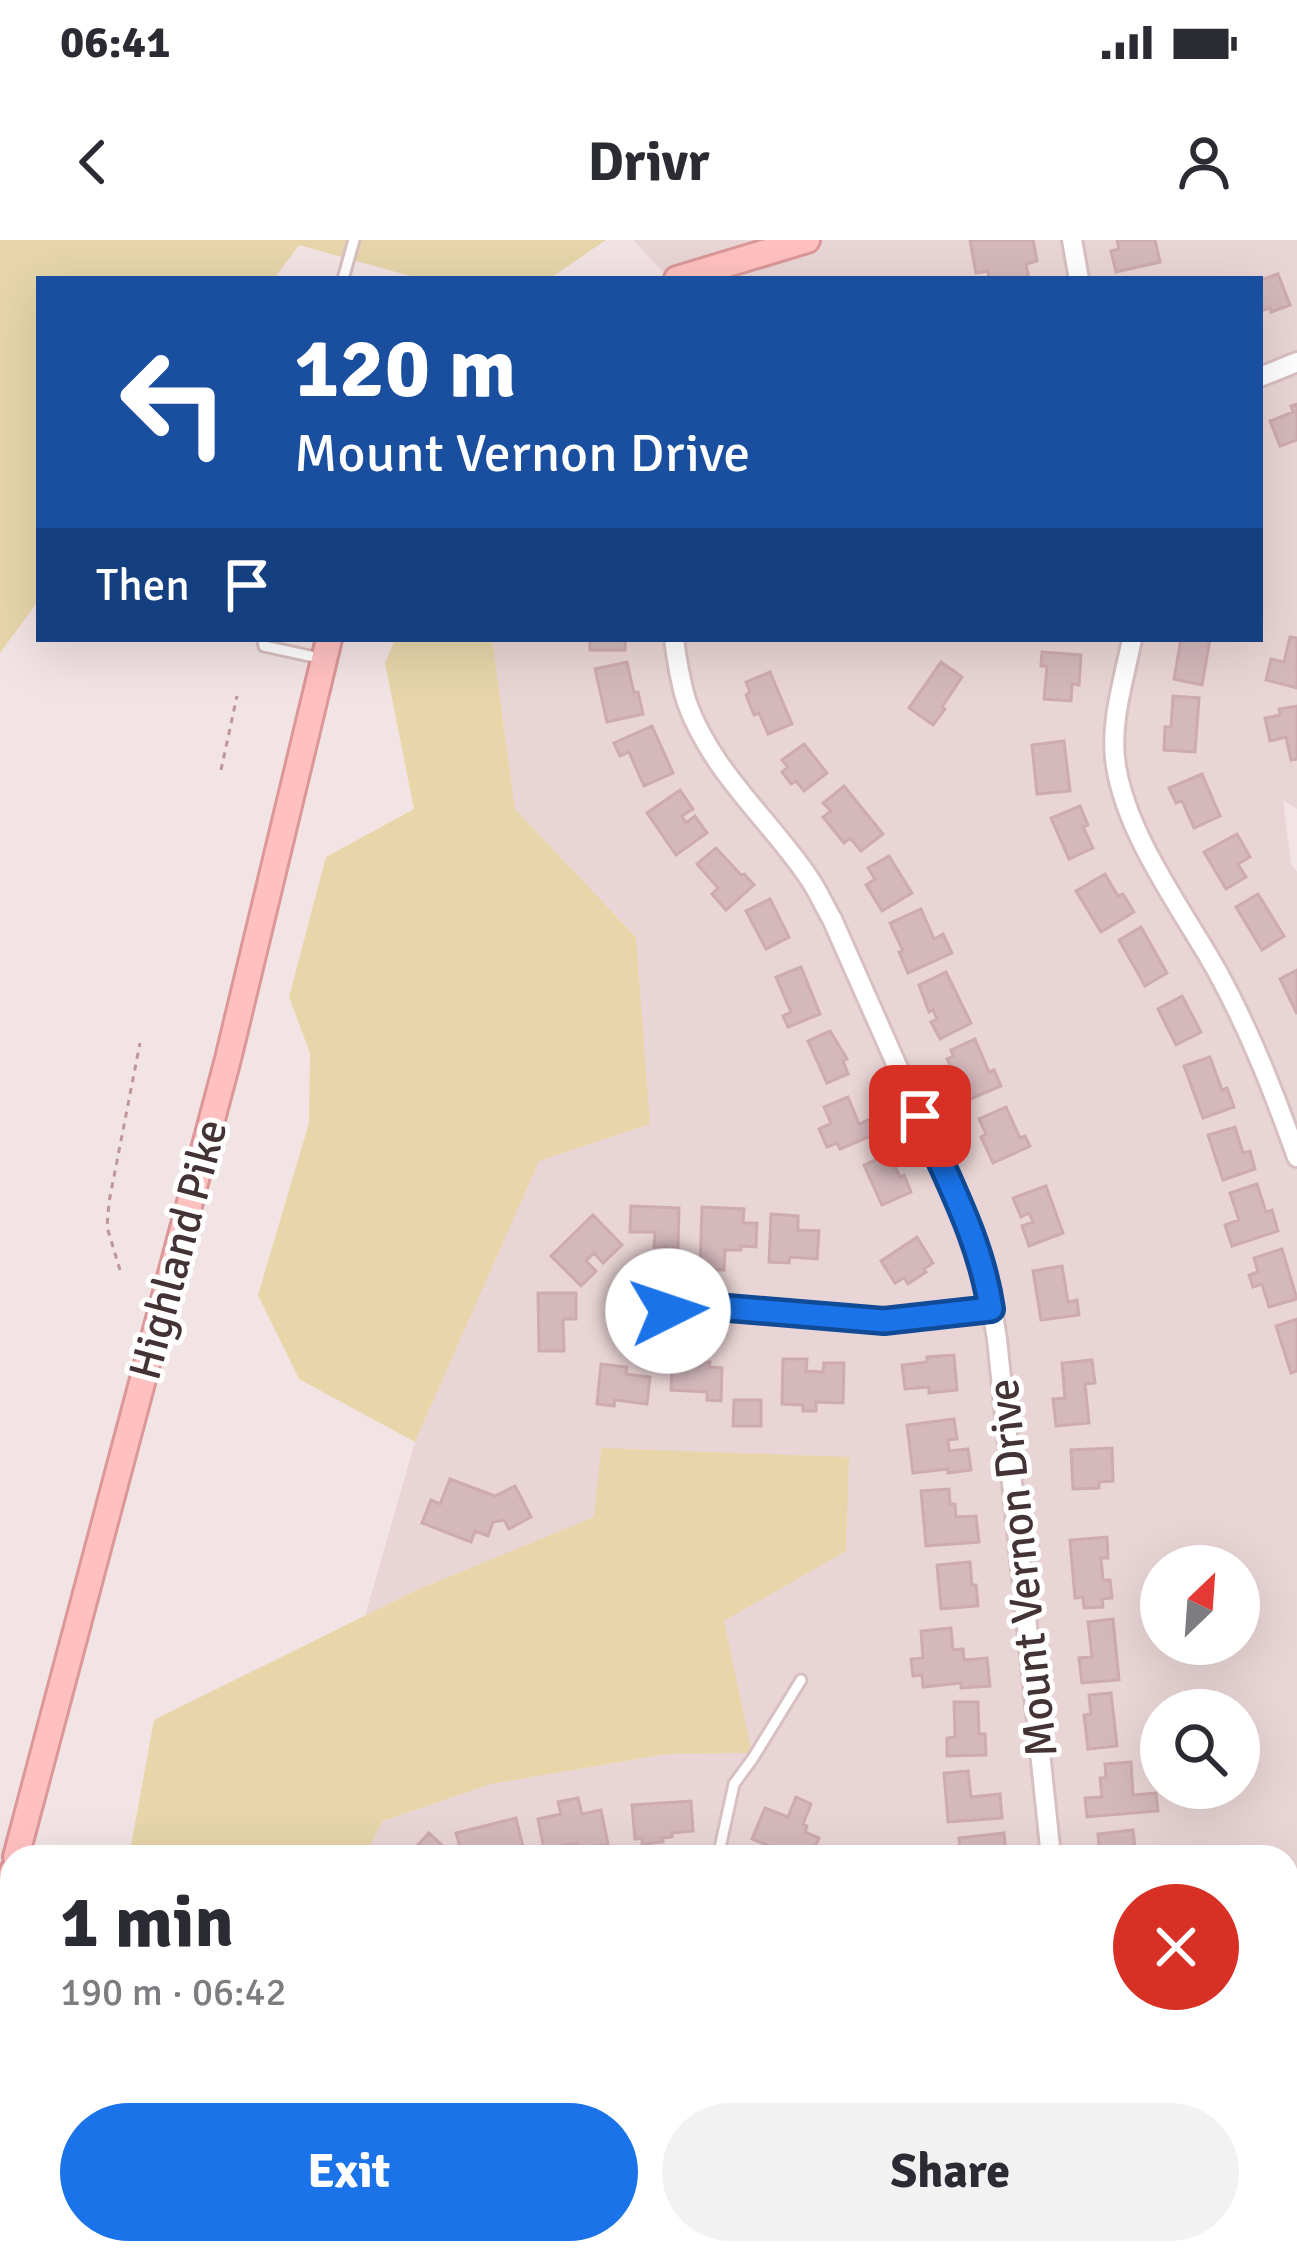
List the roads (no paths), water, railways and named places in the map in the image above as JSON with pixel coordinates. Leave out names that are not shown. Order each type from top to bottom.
[{"type":"main road","points":[[687,276],[806,240]]},
{"type":"main road","name":"Highland Pike","points":[[19,1845],[228,1058],[327,649]]},
{"type":"street","points":[[1072,240],[1078,276]]},
{"type":"street","points":[[1263,376],[1297,362]]},
{"type":"street","name":"Mount Vernon Drive","points":[[674,642],[688,704],[705,741],[809,878],[832,919],[972,1234],[987,1280],[1050,1845]]},
{"type":"street","points":[[1131,642],[1115,734],[1122,795],[1133,825],[1220,976],[1266,1071],[1297,1157]]},
{"type":"street","points":[[669,1303],[884,1321],[991,1309]]},
{"type":"lane","points":[[344,276],[354,240]]},
{"type":"lane","points":[[263,642],[263,646],[327,649]]},
{"type":"lane","points":[[721,1845],[734,1784],[801,1680]]}]
